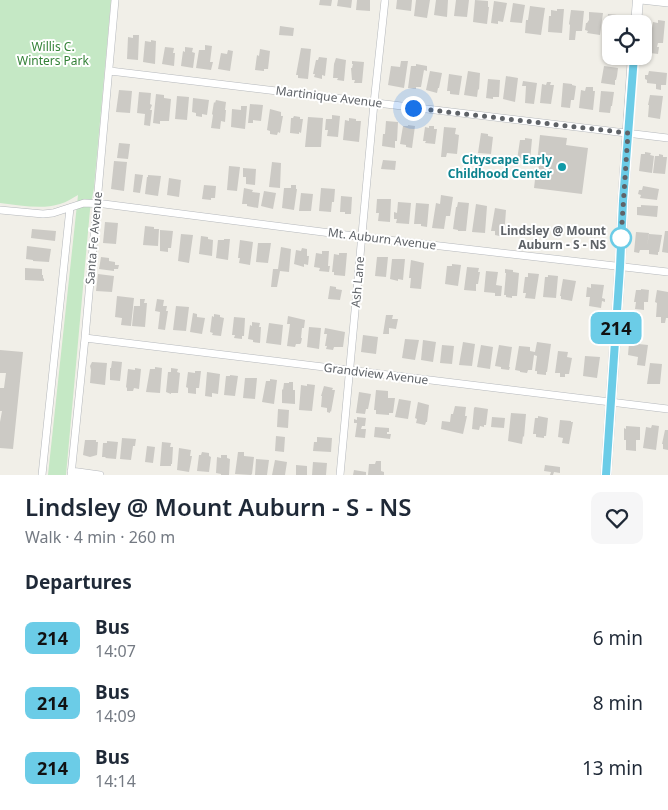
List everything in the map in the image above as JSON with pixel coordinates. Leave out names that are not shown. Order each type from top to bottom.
[{"type":"street","name":"Santa Fe Avenue","points":[[71,473],[116,0]]},
{"type":"street","name":"Ash Lane","points":[[340,475],[385,0]]},
{"type":"street","points":[[637,15],[639,0],[668,3]]},
{"type":"street","points":[[606,475],[633,65]]},
{"type":"street","name":"Martinique Avenue","points":[[110,72],[668,138]]},
{"type":"street","name":"Mt. Auburn Avenue","points":[[0,210],[43,214],[53,213],[84,203],[97,204],[668,272]]},
{"type":"street","points":[[42,475],[70,208]]},
{"type":"street","name":"Grandview Avenue","points":[[85,338],[668,409]]},
{"type":"street","points":[[71,473],[100,475]]},
{"type":"green space","name":"Willis C. Winters Park","points":[[0,0],[111,0],[66,475],[48,475],[78,195],[63,203],[45,207],[0,203]]},
{"type":"building","points":[[320,0],[332,0],[331,6],[319,5]]},
{"type":"building","points":[[338,0],[352,0],[351,8],[337,6]]},
{"type":"building","points":[[357,0],[370,0],[370,11],[356,10]]},
{"type":"building","points":[[397,0],[412,0],[411,11],[396,9]]},
{"type":"building","points":[[416,0],[430,0],[427,18],[414,16]]},
{"type":"building","points":[[436,0],[448,0],[447,17],[434,15]]},
{"type":"building","points":[[456,0],[469,0],[467,17],[454,16]]},
{"type":"building","points":[[475,0],[488,1],[487,24],[473,22]]},
{"type":"building","points":[[494,1],[507,3],[503,22],[498,21],[498,24],[491,23]]},
{"type":"building","points":[[513,3],[525,5],[522,23],[510,22]]},
{"type":"building","points":[[530,6],[545,8],[541,35],[525,33]]},
{"type":"building","points":[[557,9],[564,9],[562,33],[548,32],[551,10],[557,11]]},
{"type":"building","points":[[571,10],[584,11],[582,31],[576,31],[575,40],[569,40]]},
{"type":"building","points":[[589,12],[603,13],[600,35],[587,33],[588,31],[585,30],[586,23],[589,20]]},
{"type":"building","points":[[658,20],[665,21],[663,43],[658,43],[658,54],[652,53],[652,28],[653,22],[658,23]]},
{"type":"building","points":[[280,26],[294,28],[293,36],[279,35]]},
{"type":"building","points":[[133,35],[139,35],[138,60],[127,59],[128,37],[133,38]]},
{"type":"building","points":[[151,40],[156,41],[155,64],[143,62],[145,41],[151,42]]},
{"type":"building","points":[[205,45],[212,46],[210,62],[213,62],[211,70],[196,68],[199,50],[205,50]]},
{"type":"building","points":[[165,47],[174,48],[174,66],[162,64]]},
{"type":"building","points":[[185,47],[193,48],[192,52],[195,53],[193,68],[181,66]]},
{"type":"building","points":[[301,48],[311,49],[308,79],[298,78],[298,75],[296,75]]},
{"type":"building","points":[[260,49],[270,51],[268,69],[264,69],[264,71],[255,70],[257,55],[259,56]]},
{"type":"building","points":[[228,50],[233,51],[230,71],[218,69],[221,53],[227,54]]},
{"type":"building","points":[[319,57],[327,58],[325,76],[322,75],[322,79],[314,77],[315,74],[313,74],[316,60]]},
{"type":"building","points":[[336,58],[346,60],[344,81],[333,78]]},
{"type":"building","points":[[352,61],[364,62],[362,83],[354,83],[355,80],[352,80]]},
{"type":"building","points":[[401,61],[408,61],[404,88],[388,85],[391,66],[400,67]]},
{"type":"building","points":[[416,64],[427,66],[427,71],[424,70],[421,87],[416,87],[416,89],[408,88],[411,66],[416,66]]},
{"type":"building","points":[[604,66],[618,68],[615,85],[601,83]]},
{"type":"building","points":[[430,71],[442,73],[437,93],[426,90]]},
{"type":"building","points":[[468,71],[480,73],[477,97],[464,95]]},
{"type":"building","points":[[649,71],[667,73],[666,85],[661,85],[661,90],[656,89],[656,84],[647,83],[645,75],[648,75]]},
{"type":"building","points":[[449,74],[462,76],[459,95],[450,94],[450,91],[447,91]]},
{"type":"building","points":[[506,76],[518,78],[515,102],[503,99]]},
{"type":"building","points":[[488,79],[500,80],[499,97],[493,97],[493,99],[486,98]]},
{"type":"building","points":[[523,81],[537,83],[534,104],[525,103],[526,86],[522,86]]},
{"type":"building","points":[[547,82],[551,82],[550,85],[554,85],[551,104],[540,103],[542,84],[546,85]]},
{"type":"building","points":[[563,83],[576,86],[574,100],[571,100],[570,108],[561,107]]},
{"type":"building","points":[[586,87],[593,87],[593,91],[595,91],[593,110],[579,108],[581,90],[585,91]]},
{"type":"building","points":[[119,90],[132,91],[130,113],[116,112]]},
{"type":"building","points":[[601,91],[614,92],[610,113],[599,112]]},
{"type":"building","points":[[139,92],[151,93],[150,104],[152,105],[150,110],[152,110],[150,126],[144,125],[145,114],[137,113]]},
{"type":"building","points":[[156,94],[164,95],[164,98],[171,99],[169,121],[160,121],[160,124],[153,123]]},
{"type":"building","points":[[650,95],[663,96],[660,119],[648,117]]},
{"type":"building","points":[[177,96],[189,97],[187,120],[175,119]]},
{"type":"building","points":[[193,98],[209,100],[207,115],[202,114],[202,117],[196,116],[196,113],[192,112]]},
{"type":"building","points":[[216,100],[226,102],[225,122],[221,121],[220,129],[211,128],[214,102]]},
{"type":"building","points":[[250,104],[263,105],[261,121],[253,120],[253,123],[248,123]]},
{"type":"building","points":[[241,106],[247,106],[245,129],[231,127],[232,109],[241,110]]},
{"type":"building","points":[[270,109],[281,112],[281,116],[283,116],[280,133],[278,132],[277,135],[270,134],[270,131],[267,130]]},
{"type":"building","points":[[332,115],[340,116],[338,137],[327,136],[328,130],[325,130],[326,119],[332,119]]},
{"type":"building","points":[[294,116],[303,119],[301,133],[299,132],[299,134],[290,133],[291,118]]},
{"type":"building","points":[[308,117],[323,118],[321,147],[305,147]]},
{"type":"building","points":[[349,118],[361,121],[359,142],[343,140],[345,120],[349,121]]},
{"type":"building","points":[[386,121],[398,122],[395,148],[382,146]]},
{"type":"building","points":[[403,126],[415,126],[412,148],[400,144]]},
{"type":"building","points":[[429,126],[434,126],[434,129],[437,129],[435,144],[423,141],[425,127],[429,128]]},
{"type":"building","points":[[444,127],[456,128],[455,134],[459,135],[457,154],[447,153],[446,157],[441,157]]},
{"type":"building","points":[[481,133],[493,137],[491,154],[478,153]]},
{"type":"building","name":"Cityscape Early Childhood Center","points":[[540,135],[567,138],[566,145],[588,148],[582,194],[534,188],[536,171],[538,172],[539,164],[537,163]]},
{"type":"building","points":[[525,138],[532,139],[530,161],[517,160],[520,140],[525,140]]},
{"type":"building","points":[[119,143],[130,144],[128,159],[117,158]]},
{"type":"building","points":[[645,152],[651,153],[650,155],[654,156],[652,173],[639,171],[641,154],[645,154]]},
{"type":"building","points":[[659,154],[667,157],[665,174],[653,173],[655,156],[659,156]]},
{"type":"building","points":[[383,160],[396,161],[395,170],[381,169]]},
{"type":"building","points":[[114,161],[127,162],[124,191],[111,189]]},
{"type":"building","points":[[272,162],[281,163],[280,188],[269,187]]},
{"type":"building","points":[[229,166],[240,167],[237,191],[227,190]]},
{"type":"building","points":[[243,168],[256,169],[255,185],[246,184],[246,177],[243,177]]},
{"type":"building","points":[[135,174],[143,175],[140,193],[133,192]]},
{"type":"building","points":[[148,175],[161,176],[158,196],[145,194]]},
{"type":"building","points":[[169,178],[181,180],[179,197],[167,195]]},
{"type":"building","points":[[204,185],[216,186],[215,198],[211,198],[211,200],[202,199]]},
{"type":"building","points":[[291,185],[296,185],[297,189],[294,210],[282,208],[284,188],[291,188]]},
{"type":"building","points":[[643,186],[659,189],[657,200],[640,198],[639,190],[642,190]]},
{"type":"building","points":[[244,188],[260,193],[258,208],[242,204]]},
{"type":"building","points":[[321,188],[335,189],[331,212],[319,211]]},
{"type":"building","points":[[264,191],[276,193],[273,209],[261,206]]},
{"type":"building","points":[[301,193],[313,194],[311,211],[299,211]]},
{"type":"building","points":[[441,195],[453,197],[450,216],[446,216],[444,229],[432,228],[436,203],[440,204]]},
{"type":"building","points":[[341,196],[352,197],[351,214],[340,212]]},
{"type":"building","points":[[377,199],[391,199],[390,222],[378,221],[379,213],[376,213]]},
{"type":"building","points":[[398,202],[411,203],[409,224],[396,223],[397,219],[394,219],[394,212],[397,213]]},
{"type":"building","points":[[458,202],[469,203],[466,231],[453,229]]},
{"type":"building","points":[[416,203],[429,204],[427,227],[421,226],[421,224],[414,224]]},
{"type":"building","points":[[476,204],[487,206],[485,233],[472,232]]},
{"type":"building","points":[[641,205],[658,206],[657,217],[637,215],[637,207],[641,207]]},
{"type":"building","points":[[495,208],[506,210],[504,237],[495,235],[495,231],[491,231]]},
{"type":"building","points":[[105,222],[118,223],[116,244],[103,243]]},
{"type":"building","points":[[145,226],[159,229],[158,246],[143,245]]},
{"type":"building","points":[[32,229],[56,231],[55,241],[31,238]]},
{"type":"building","points":[[160,230],[173,231],[171,248],[168,248],[168,252],[160,251]]},
{"type":"building","points":[[665,231],[668,231],[668,253],[662,252]]},
{"type":"building","points":[[636,232],[649,233],[647,246],[649,234],[662,235],[658,255],[649,254],[649,250],[640,250],[639,253],[634,252]]},
{"type":"building","points":[[181,234],[193,235],[189,263],[178,261]]},
{"type":"building","points":[[201,236],[213,240],[212,256],[199,254]]},
{"type":"building","points":[[230,239],[228,260],[216,258],[218,240]]},
{"type":"building","points":[[240,240],[253,242],[250,265],[239,263]]},
{"type":"building","points":[[258,243],[271,243],[268,263],[256,262]]},
{"type":"building","points":[[27,246],[51,249],[49,262],[26,259]]},
{"type":"building","points":[[281,247],[291,249],[289,272],[280,271],[277,287],[271,287],[273,269],[278,269]]},
{"type":"building","points":[[302,248],[307,249],[307,256],[309,256],[308,265],[304,264],[304,267],[294,264],[296,250],[301,251]]},
{"type":"building","points":[[322,251],[329,251],[329,272],[319,271],[320,268],[314,267],[316,253],[322,254]]},
{"type":"building","points":[[339,253],[347,253],[345,276],[334,275],[334,272],[332,272],[334,254],[339,255]]},
{"type":"building","points":[[101,257],[109,258],[109,261],[115,262],[115,265],[119,265],[118,269],[114,269],[114,271],[99,269]]},
{"type":"building","points":[[377,257],[388,257],[386,277],[375,276]]},
{"type":"building","points":[[392,259],[405,259],[403,280],[390,279]]},
{"type":"building","points":[[411,260],[424,263],[421,289],[410,288]]},
{"type":"building","points":[[452,264],[461,265],[458,286],[445,284],[447,266],[452,266]]},
{"type":"building","points":[[467,267],[479,268],[478,272],[480,272],[476,291],[464,290]]},
{"type":"building","points":[[25,268],[42,269],[44,281],[25,280]]},
{"type":"building","points":[[505,269],[519,273],[517,296],[512,296],[512,298],[504,295]]},
{"type":"building","points":[[486,271],[498,272],[496,285],[502,286],[501,296],[495,296],[495,293],[484,292]]},
{"type":"building","points":[[528,273],[539,274],[535,299],[525,298],[526,293],[523,293],[525,277],[528,277]]},
{"type":"building","points":[[98,274],[114,276],[112,292],[96,291]]},
{"type":"building","points":[[548,275],[558,276],[556,298],[543,297],[545,277],[548,277]]},
{"type":"building","points":[[563,279],[576,281],[572,301],[561,299]]},
{"type":"building","points":[[591,284],[604,285],[602,298],[605,299],[605,302],[602,301],[601,308],[589,306],[590,297],[586,297],[587,287],[591,288]]},
{"type":"building","points":[[330,286],[342,290],[340,300],[328,299]]},
{"type":"building","points":[[636,290],[649,290],[648,302],[644,302],[644,310],[635,309],[636,302],[634,302]]},
{"type":"building","points":[[657,290],[668,292],[668,318],[666,318],[665,323],[661,323],[661,317],[656,317],[657,303],[655,302]]},
{"type":"building","points":[[117,296],[134,298],[131,326],[121,325],[122,318],[115,317]]},
{"type":"building","points":[[140,299],[145,299],[144,303],[147,303],[145,327],[132,326],[134,306],[140,306]]},
{"type":"building","points":[[157,299],[164,300],[163,306],[167,306],[165,330],[158,329],[160,312],[155,311]]},
{"type":"building","points":[[176,306],[189,307],[186,331],[173,330]]},
{"type":"building","points":[[193,313],[197,314],[197,317],[205,318],[202,334],[190,332]]},
{"type":"building","points":[[214,314],[224,318],[221,336],[212,335],[213,333],[210,332],[212,316],[214,317]]},
{"type":"building","points":[[386,315],[393,315],[392,319],[398,319],[396,329],[389,328],[389,334],[383,334]]},
{"type":"building","points":[[288,316],[305,320],[304,328],[302,328],[301,343],[296,344],[295,347],[287,346],[290,324],[287,324]]},
{"type":"building","points":[[234,317],[245,318],[244,336],[242,336],[242,339],[234,338],[235,335],[232,335]]},
{"type":"building","points":[[252,322],[260,323],[260,343],[248,339]]},
{"type":"building","points":[[269,323],[283,325],[281,345],[266,343]]},
{"type":"building","points":[[309,327],[321,328],[319,349],[307,347]]},
{"type":"building","points":[[325,328],[345,332],[343,347],[334,347],[333,350],[326,349],[327,334],[324,334]]},
{"type":"building","points":[[363,335],[378,337],[376,354],[361,352]]},
{"type":"building","points":[[405,339],[419,340],[415,360],[402,358]]},
{"type":"building","points":[[423,340],[436,342],[433,362],[421,360]]},
{"type":"building","points":[[463,342],[475,344],[472,366],[459,365]]},
{"type":"building","points":[[537,342],[551,344],[546,375],[537,374],[537,371],[535,371],[537,356],[534,355],[532,370],[528,370],[527,373],[515,370],[519,346],[530,347],[530,351],[535,352]]},
{"type":"building","points":[[629,343],[648,345],[645,366],[637,365],[638,357],[628,355]]},
{"type":"building","points":[[442,345],[454,346],[452,364],[440,363]]},
{"type":"building","points":[[481,345],[493,347],[490,369],[477,367]]},
{"type":"building","points":[[499,345],[512,347],[509,370],[495,366]]},
{"type":"building","points":[[0,350],[23,352],[13,449],[0,448],[2,411],[0,411],[0,388],[4,388],[6,373],[0,373]]},
{"type":"building","points":[[558,351],[568,352],[567,357],[572,358],[569,374],[565,374],[565,377],[560,377],[560,373],[555,373]]},
{"type":"building","points":[[585,356],[600,357],[597,378],[583,376]]},
{"type":"building","points":[[112,361],[122,362],[120,381],[110,380]]},
{"type":"building","points":[[92,362],[107,363],[105,385],[90,383],[90,366]]},
{"type":"building","points":[[650,363],[662,364],[660,384],[647,384]]},
{"type":"building","points":[[155,367],[162,368],[160,393],[146,392],[150,369],[155,369]]},
{"type":"building","points":[[135,368],[141,369],[139,389],[134,388],[133,391],[127,391],[128,369],[135,370]]},
{"type":"building","points":[[171,368],[178,369],[177,372],[180,373],[178,393],[171,394],[166,392],[168,372],[171,372]]},
{"type":"building","points":[[195,371],[201,371],[199,388],[196,388],[196,394],[188,393],[188,388],[186,387],[188,372],[195,373]]},
{"type":"building","points":[[207,372],[220,374],[218,394],[212,393],[212,397],[205,396]]},
{"type":"building","points":[[226,376],[238,376],[235,396],[224,395]]},
{"type":"building","points":[[245,378],[257,378],[255,399],[243,398]]},
{"type":"building","points":[[270,379],[277,380],[274,404],[262,402],[266,381],[270,381]]},
{"type":"building","points":[[293,382],[295,404],[282,403],[284,383]]},
{"type":"building","points":[[307,384],[315,385],[312,411],[299,410],[301,385],[307,386]]},
{"type":"building","points":[[324,386],[335,390],[330,413],[327,412],[327,408],[321,407],[321,396]]},
{"type":"building","points":[[376,390],[388,391],[388,398],[395,398],[393,413],[389,413],[389,415],[376,414],[376,410],[374,410]]},
{"type":"building","points":[[359,392],[371,394],[365,414],[356,413]]},
{"type":"building","points":[[399,399],[411,401],[408,419],[395,417]]},
{"type":"building","points":[[418,402],[429,405],[425,425],[416,423]]},
{"type":"building","points":[[455,406],[466,407],[465,416],[467,416],[463,434],[441,429],[442,421],[450,422]]},
{"type":"building","points":[[475,407],[488,409],[486,425],[484,427],[480,426],[479,430],[472,429]]},
{"type":"building","points":[[278,409],[289,410],[288,428],[277,427]]},
{"type":"building","points":[[511,413],[526,414],[522,444],[508,441]]},
{"type":"building","points":[[538,416],[548,418],[546,436],[544,438],[536,437],[536,434],[533,434],[535,418],[538,418]]},
{"type":"building","points":[[357,417],[366,418],[365,426],[362,426],[361,429],[366,429],[365,438],[355,437],[357,423],[354,423],[354,419],[357,420]]},
{"type":"building","points":[[492,417],[505,418],[504,428],[491,427]]},
{"type":"building","points":[[560,420],[573,422],[569,444],[562,443],[563,438],[558,437]]},
{"type":"building","points":[[652,425],[659,426],[656,450],[643,448],[646,427],[651,428]]},
{"type":"building","points":[[626,426],[640,427],[640,440],[636,440],[636,451],[626,450],[624,428],[626,429]]},
{"type":"building","points":[[375,427],[389,428],[387,434],[391,434],[390,439],[374,437]]},
{"type":"building","points":[[665,430],[668,430],[668,450],[663,449],[662,444]]},
{"type":"building","points":[[276,436],[285,437],[284,452],[275,451]]},
{"type":"building","points":[[317,437],[332,438],[331,452],[313,451],[314,442],[317,442]]},
{"type":"building","points":[[122,438],[136,439],[131,460],[120,459]]},
{"type":"building","points":[[85,440],[96,440],[98,442],[97,455],[90,457],[83,455]]},
{"type":"building","points":[[107,441],[118,442],[116,459],[102,457],[103,443],[107,443]]},
{"type":"building","points":[[162,442],[171,443],[170,447],[173,447],[171,466],[160,466]]},
{"type":"building","points":[[147,446],[155,447],[153,463],[145,462]]},
{"type":"building","points":[[179,448],[191,450],[190,456],[192,456],[189,472],[177,470]]},
{"type":"building","points":[[202,452],[209,453],[211,457],[209,472],[197,471],[199,455]]},
{"type":"building","points":[[238,452],[244,452],[244,456],[254,457],[251,475],[235,474]]},
{"type":"building","points":[[221,455],[227,455],[227,458],[230,459],[229,475],[216,473],[217,457],[221,458]]},
{"type":"building","points":[[256,459],[269,460],[267,475],[255,475]]},
{"type":"building","points":[[275,460],[287,462],[285,475],[272,475]]},
{"type":"building","points":[[376,461],[381,461],[381,471],[384,472],[384,475],[368,475],[369,464],[375,464]]},
{"type":"building","points":[[313,462],[327,463],[326,475],[312,475]]},
{"type":"building","points":[[296,465],[307,466],[307,475],[296,475]]},
{"type":"building","points":[[545,465],[560,467],[560,473],[554,472],[553,475],[550,475],[551,472],[544,471]]},
{"type":"building","points":[[354,470],[366,472],[366,475],[353,475]]},
{"type":"bus line","name":"214","points":[[606,475],[633,65]]},
{"type":"place","name":"Cityscape Early Childhood Center","points":[[562,167]]},
{"type":"place","name":"Lindsley @ Mount Auburn - S - NS","points":[[621,238]]},
{"type":"route","points":[[413,108],[628,133],[621,238]]}]
